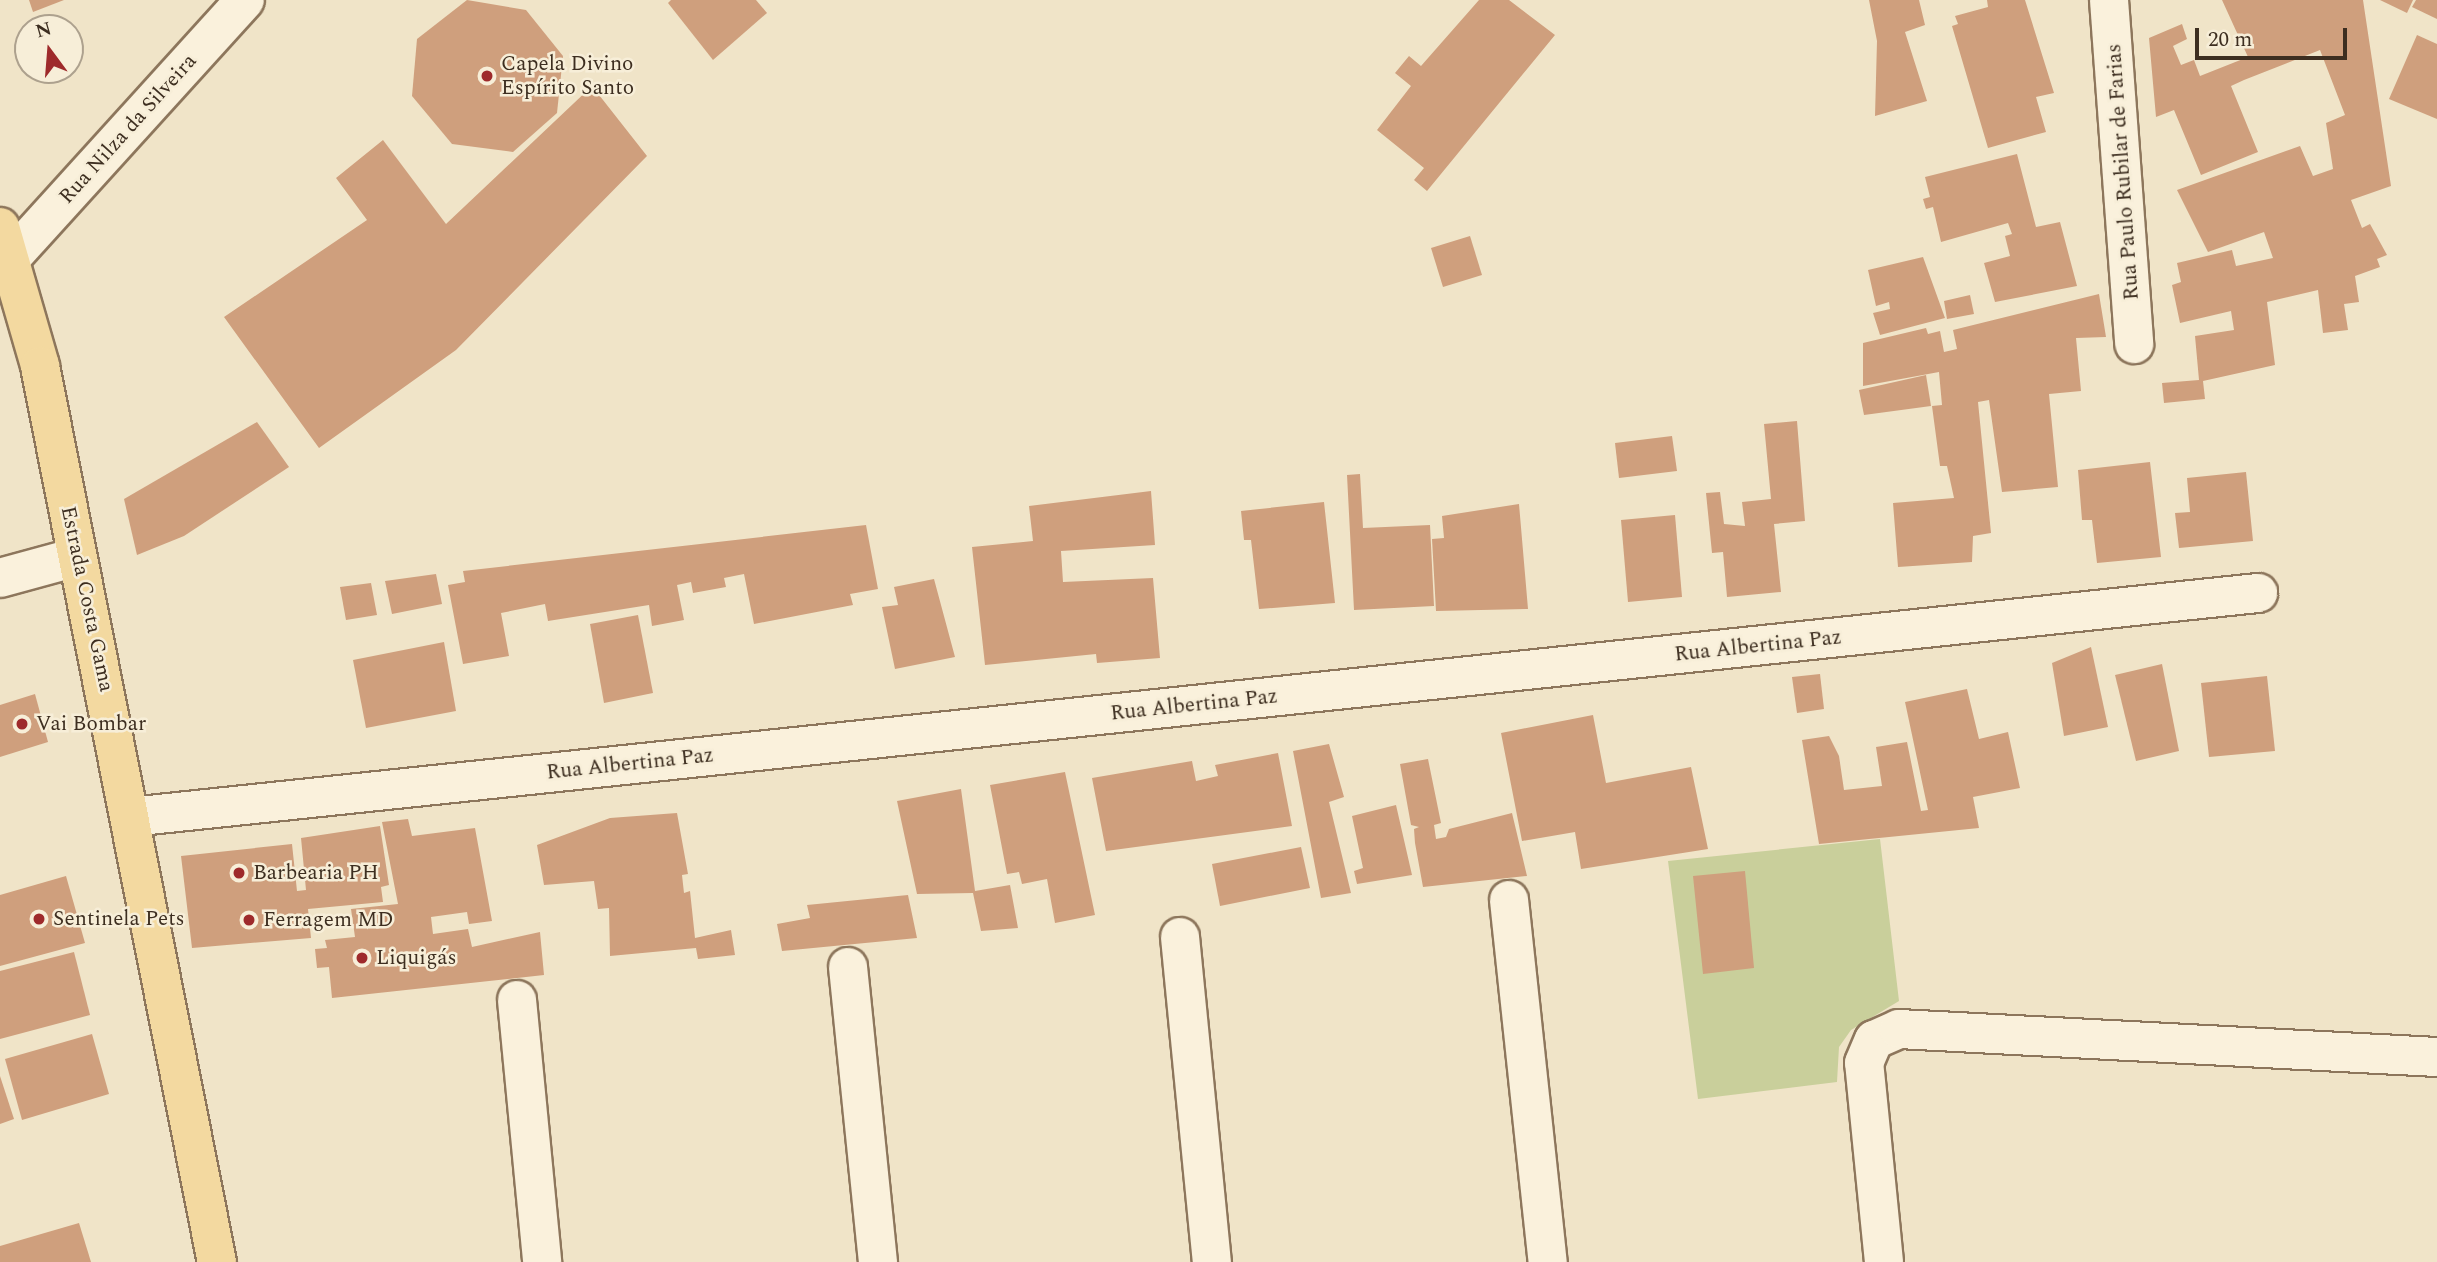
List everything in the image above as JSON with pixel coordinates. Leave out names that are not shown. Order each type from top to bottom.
[{"type":"main road","name":"Estrada Costa Gama","points":[[6,242],[40,366],[217,1262]]},
{"type":"street","name":"Rua Nilza da Silveira","points":[[6,242],[245,0]]},
{"type":"street","name":"Rua Paulo Rubilar de Farias","points":[[2109,0],[2134,344]]},
{"type":"street","points":[[0,578],[77,557]]},
{"type":"street","name":"Rua Albertina Paz","points":[[130,817],[2258,593]]},
{"type":"street","points":[[1509,901],[1548,1262]]},
{"type":"street","points":[[1180,937],[1212,1262]]},
{"type":"street","points":[[848,967],[878,1262]]},
{"type":"street","points":[[517,1000],[542,1262]]},
{"type":"street","points":[[1884,1262],[1864,1063],[1874,1040],[1899,1029],[2437,1057]]},
{"type":"green space","points":[[1880,839],[1899,1001],[1851,1030],[1839,1047],[1837,1082],[1698,1099],[1668,861]]},
{"type":"building","points":[[29,0],[64,0],[33,12]]},
{"type":"building","name":"Capela Divino Espírito Santo","points":[[467,0],[526,10],[563,56],[557,113],[513,152],[452,144],[412,96],[417,39]]},
{"type":"building","points":[[671,0],[756,0],[767,13],[713,60],[668,3]]},
{"type":"building","points":[[1479,0],[1509,0],[1555,35],[1427,191],[1414,180],[1424,168],[1377,130],[1411,86],[1395,73],[1409,56],[1421,66]]},
{"type":"building","points":[[1869,0],[1919,0],[1925,25],[1905,32],[1927,101],[1875,116],[1877,41]]},
{"type":"building","points":[[1987,0],[2025,0],[2054,93],[2036,97],[2046,132],[1988,148],[1952,26],[1958,24],[1955,16],[1988,7]]},
{"type":"building","points":[[2222,0],[2363,0],[2391,186],[2351,200],[2362,228],[2370,224],[2387,255],[2377,259],[2380,267],[2355,276],[2359,302],[2344,304],[2348,330],[2323,333],[2318,290],[2267,302],[2275,365],[2203,381],[2205,399],[2164,403],[2162,383],[2199,380],[2195,336],[2234,330],[2231,311],[2180,323],[2172,285],[2181,282],[2177,263],[2232,250],[2236,266],[2273,258],[2264,232],[2208,252],[2177,190],[2300,146],[2313,176],[2333,169],[2326,123],[2345,115],[2320,50],[2244,80],[2231,86],[2258,152],[2201,175],[2174,110],[2156,117],[2149,38],[2182,24],[2187,39],[2173,46],[2181,65],[2194,60],[2200,76],[2248,57]]},
{"type":"building","points":[[2380,0],[2413,0],[2407,13]]},
{"type":"building","points":[[2416,0],[2437,0],[2437,19],[2412,7]]},
{"type":"building","points":[[2417,35],[2437,44],[2437,119],[2389,99]]},
{"type":"building","points":[[592,86],[647,156],[456,350],[319,448],[224,317],[367,220],[336,178],[383,140],[446,224]]},
{"type":"building","points":[[2017,154],[2036,227],[2060,222],[2077,286],[1995,302],[1984,263],[2010,256],[2005,236],[2012,234],[2008,223],[1941,242],[1933,207],[1926,209],[1923,199],[1930,197],[1925,177]]},
{"type":"building","points":[[1470,236],[1482,275],[1443,287],[1431,248]]},
{"type":"building","points":[[1923,257],[1945,318],[1880,335],[1873,313],[1890,309],[1889,302],[1876,306],[1868,270]]},
{"type":"building","points":[[2099,294],[2106,337],[2076,338],[2081,391],[2049,394],[2058,487],[2002,492],[1989,400],[1978,402],[1991,533],[1973,536],[1972,562],[1898,567],[1893,503],[1954,498],[1947,466],[1940,466],[1932,406],[1942,405],[1939,372],[1863,386],[1863,343],[1926,328],[1928,334],[1940,331],[1944,352],[1957,349],[1953,330]]},
{"type":"building","points":[[1970,295],[1974,314],[1947,319],[1944,301]]},
{"type":"building","points":[[1926,375],[1931,406],[1864,415],[1859,390]]},
{"type":"building","points":[[1797,421],[1805,521],[1774,524],[1781,592],[1727,597],[1723,552],[1712,553],[1706,493],[1720,492],[1724,524],[1745,526],[1742,502],[1771,499],[1764,424]]},
{"type":"building","points":[[257,422],[289,467],[184,536],[137,555],[124,499]]},
{"type":"building","points":[[1672,436],[1677,471],[1619,478],[1615,443]]},
{"type":"building","points":[[2150,462],[2161,557],[2097,563],[2092,520],[2082,520],[2078,470]]},
{"type":"building","points":[[2246,472],[2253,541],[2179,548],[2175,513],[2190,512],[2187,478]]},
{"type":"building","points":[[1360,474],[1363,528],[1430,525],[1434,606],[1354,610],[1347,475]]},
{"type":"building","points":[[1151,491],[1155,545],[1061,551],[1063,582],[1153,578],[1160,658],[1097,663],[1096,654],[985,665],[972,547],[1033,541],[1029,506]]},
{"type":"building","points":[[1324,502],[1335,603],[1259,609],[1251,540],[1244,540],[1241,511]]},
{"type":"building","points":[[1519,504],[1528,609],[1436,611],[1432,539],[1444,538],[1442,516]]},
{"type":"building","points":[[1675,515],[1682,597],[1628,602],[1621,520]]},
{"type":"building","points":[[866,525],[878,589],[850,594],[853,605],[754,624],[744,574],[724,578],[726,587],[693,593],[691,582],[677,585],[684,620],[652,626],[649,605],[548,621],[545,604],[501,613],[509,656],[463,664],[448,585],[465,582],[463,571]]},
{"type":"building","points":[[436,574],[442,604],[392,614],[385,581]]},
{"type":"building","points":[[934,579],[955,657],[895,669],[882,607],[898,605],[894,587]]},
{"type":"building","points":[[371,583],[377,615],[346,620],[340,587]]},
{"type":"building","points":[[638,615],[653,693],[604,703],[590,624]]},
{"type":"building","points":[[444,642],[456,711],[366,728],[353,660]]},
{"type":"building","points":[[2091,647],[2108,727],[2064,736],[2052,663]]},
{"type":"building","points":[[2162,664],[2179,751],[2136,761],[2115,675]]},
{"type":"building","points":[[1820,674],[1824,709],[1797,713],[1792,677]]},
{"type":"building","points":[[2267,676],[2275,751],[2209,757],[2201,683]]},
{"type":"building","points":[[1967,689],[1979,739],[2008,732],[2020,788],[1973,797],[1979,828],[1819,844],[1802,740],[1829,736],[1839,756],[1844,790],[1882,786],[1876,747],[1907,742],[1921,811],[1928,810],[1905,702]]},
{"type":"building","name":"Vai Bombar","points":[[35,694],[48,742],[0,757],[0,705]]},
{"type":"building","points":[[1593,715],[1606,783],[1691,767],[1708,849],[1581,869],[1575,832],[1522,841],[1501,733]]},
{"type":"building","points":[[1329,744],[1344,797],[1329,802],[1351,893],[1321,898],[1293,751]]},
{"type":"building","points":[[1278,753],[1292,826],[1106,851],[1092,778],[1192,761],[1196,781],[1218,776],[1215,765]]},
{"type":"building","points":[[1428,759],[1441,823],[1434,825],[1436,839],[1446,837],[1449,829],[1512,813],[1527,876],[1423,887],[1414,829],[1419,827],[1411,825],[1400,764]]},
{"type":"building","points":[[1065,772],[1095,915],[1055,923],[1047,879],[1022,884],[1019,872],[1007,874],[990,785]]},
{"type":"building","points":[[961,789],[975,891],[1010,885],[1018,928],[981,931],[973,893],[917,894],[897,801]]},
{"type":"building","points":[[1396,805],[1412,875],[1357,884],[1354,871],[1363,868],[1352,816]]},
{"type":"building","points":[[677,813],[688,874],[682,875],[684,893],[690,891],[695,938],[731,930],[735,955],[698,959],[696,948],[610,956],[609,908],[598,909],[594,881],[544,885],[537,845],[610,818]]},
{"type":"building","points":[[408,819],[412,836],[475,828],[492,921],[469,924],[467,912],[431,917],[433,934],[468,929],[472,947],[540,932],[544,975],[332,998],[329,967],[317,968],[315,949],[327,948],[325,940],[355,937],[351,909],[398,904],[382,822]]},
{"type":"building","points":[[380,826],[389,885],[381,887],[383,902],[308,909],[311,938],[192,948],[181,856],[292,844],[297,891],[306,890],[301,838]]},
{"type":"building","points":[[1301,847],[1310,888],[1220,906],[1212,864]]},
{"type":"building","points":[[1745,871],[1754,968],[1703,974],[1693,876]]},
{"type":"building","name":"Sentinela Pets","points":[[66,876],[85,943],[0,966],[0,895]]},
{"type":"building","points":[[908,895],[917,938],[782,951],[777,924],[810,918],[807,905]]},
{"type":"building","points":[[74,952],[90,1015],[0,1039],[0,971]]},
{"type":"building","points":[[92,1034],[109,1094],[22,1120],[5,1059]]},
{"type":"building","points":[[0,1076],[14,1119],[0,1124]]},
{"type":"building","points":[[79,1223],[91,1262],[0,1262],[0,1246]]},
{"type":"place","name":"Capela Divino Espírito Santo","points":[[487,76]]},
{"type":"place","name":"Vai Bombar","points":[[22,724]]},
{"type":"place","name":"Barbearia PH","points":[[239,873]]},
{"type":"place","name":"Sentinela Pets","points":[[39,919]]},
{"type":"place","name":"Ferragem MD","points":[[249,920]]},
{"type":"place","name":"Liquigás","points":[[362,958]]}]
